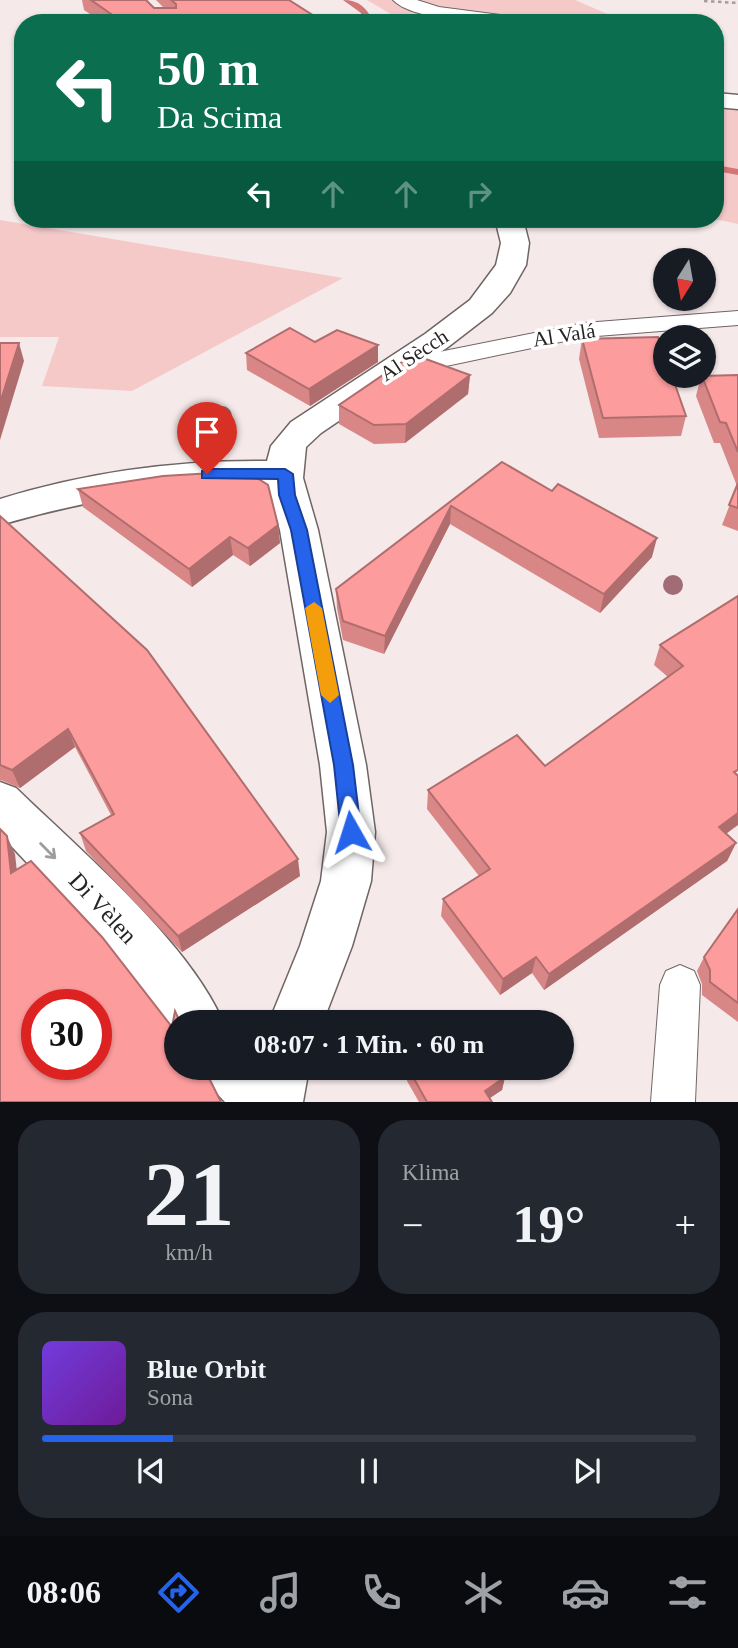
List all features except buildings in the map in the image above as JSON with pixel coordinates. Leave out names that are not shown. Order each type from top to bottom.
[{"type":"street","name":"Al Sècch","points":[[285,474],[289,446],[310,425],[456,327],[506,278],[515,245],[511,228]]},
{"type":"street","points":[[0,512],[34,500],[128,479],[233,472],[285,474],[287,495],[299,530],[343,765],[351,832],[346,881],[326,946],[301,1010]]},
{"type":"street","name":"Di Vèlen","points":[[0,803],[106,908],[174,988],[188,1010]]},
{"type":"street","points":[[242,1080],[264,1102]]},
{"type":"street","points":[[275,1102],[280,1080]]},
{"type":"lane","points":[[401,0],[437,12],[453,14]]},
{"type":"lane","name":"Al Valá","points":[[392,369],[435,364],[493,347],[653,321],[738,318]]},
{"type":"lane","points":[[673,1102],[680,985]]},
{"type":"path","points":[[704,1],[738,3]]},
{"type":"shaded area","points":[[367,0],[575,0],[607,14],[391,14]]},
{"type":"shaded area","points":[[724,101],[738,102],[738,224],[724,221]]},
{"type":"shaded area","points":[[0,220],[14,222],[14,228],[47,228],[343,278],[132,391],[42,386],[59,337],[0,337]]},
{"type":"waterway","points":[[347,0],[366,14]]},
{"type":"waterway","points":[[724,169],[738,172]]},
{"type":"slow traffic","points":[[314,608],[330,695]]},
{"type":"route","points":[[207,474],[285,474],[287,495],[299,530],[343,765],[351,832]]}]
